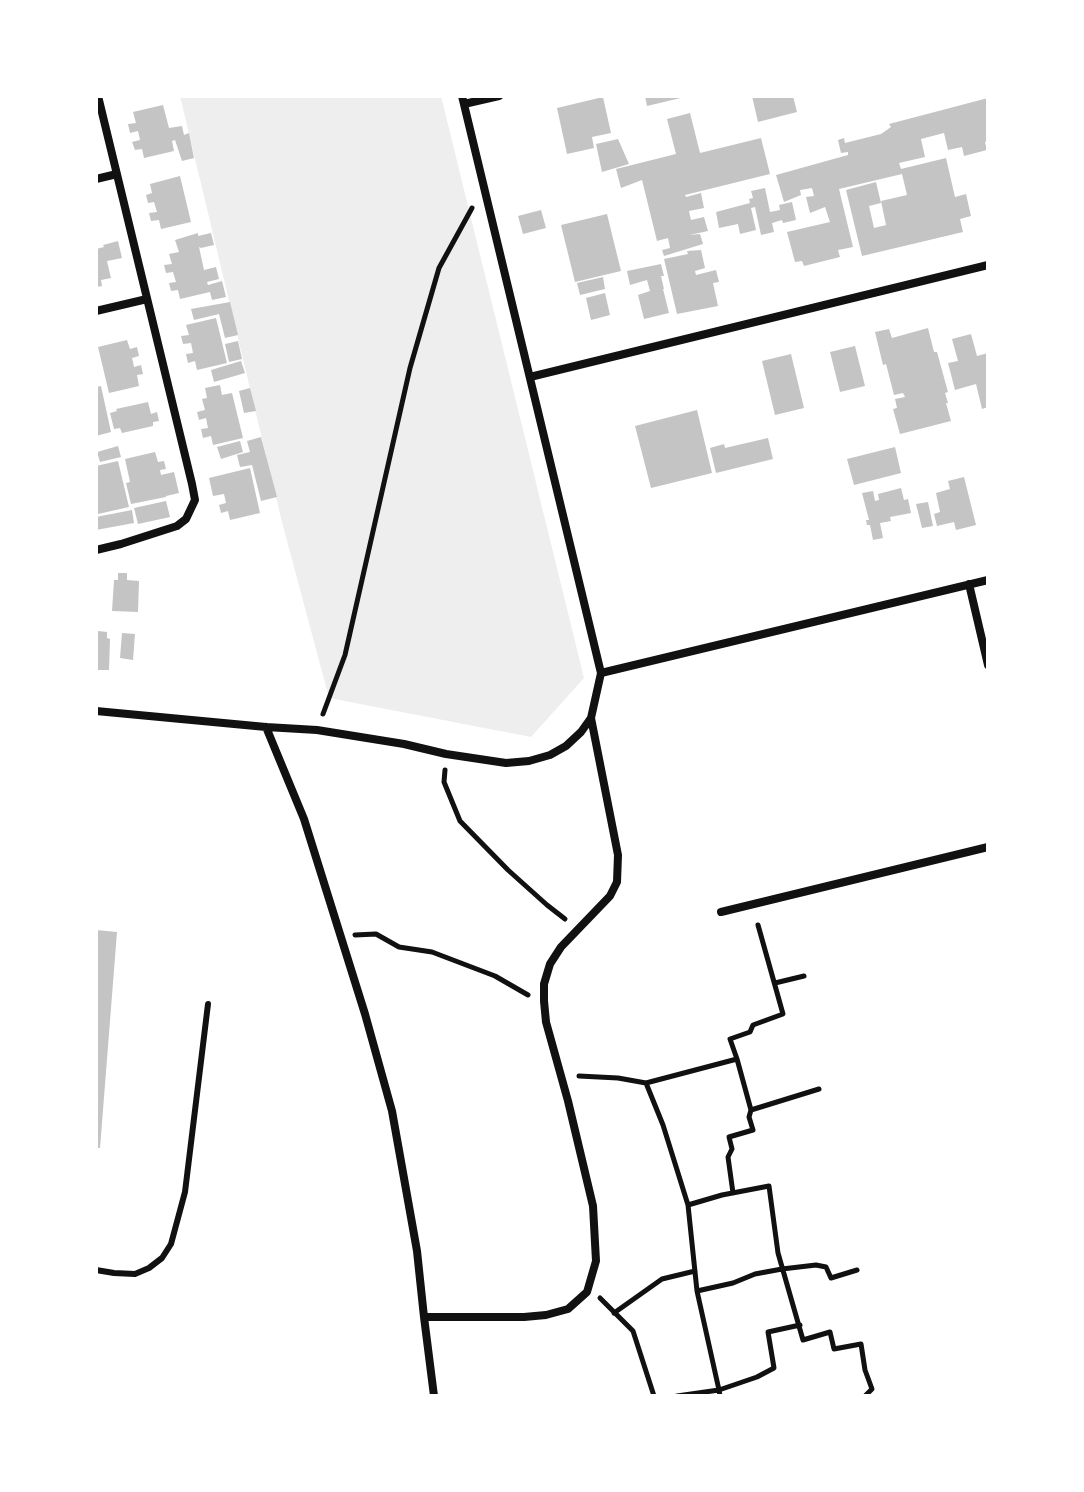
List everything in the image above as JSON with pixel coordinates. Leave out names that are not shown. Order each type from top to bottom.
[{"type":"street","points":[[96,550],[177,526],[186,519],[195,500],[98,96]]},
{"type":"street","points":[[96,711],[317,730],[506,763],[550,755],[566,746],[591,718],[601,673],[463,100],[499,96]]},
{"type":"street","points":[[96,179],[117,174]]},
{"type":"street","points":[[530,377],[988,265]]},
{"type":"street","points":[[96,311],[147,299]]},
{"type":"street","points":[[601,673],[988,580]]},
{"type":"street","points":[[969,584],[988,665]]},
{"type":"street","points":[[424,1317],[524,1317],[568,1309],[587,1292],[596,1261],[593,1206],[546,1022],[544,1001],[544,984],[550,964],[561,947],[610,896],[617,882],[618,855],[611,810],[591,718]]},
{"type":"street","points":[[266,727],[304,819],[392,1111],[417,1251],[434,1396]]},
{"type":"street","points":[[721,912],[988,847]]},
{"type":"lane","points":[[96,1270],[135,1274],[162,1258],[171,1244],[185,1192],[208,1004]]},
{"type":"path","points":[[317,730],[345,655],[410,368],[439,268],[484,186]]},
{"type":"path","points":[[446,754],[444,782],[460,821],[508,870],[579,929]]},
{"type":"path","points":[[733,1193],[728,1157],[732,1149],[729,1137],[753,1130],[749,1117],[751,1110],[730,1039],[750,1032],[753,1025],[783,1014],[758,925]]},
{"type":"path","points":[[340,937],[376,934],[399,947],[432,952],[495,976],[544,1001]]},
{"type":"path","points":[[775,983],[804,976]]},
{"type":"path","points":[[560,1074],[646,1083],[737,1059]]},
{"type":"path","points":[[646,1083],[663,1125],[688,1205],[697,1291],[720,1393]]},
{"type":"path","points":[[751,1110],[819,1089]]},
{"type":"path","points":[[688,1205],[769,1186],[778,1253],[803,1340],[830,1332],[834,1349],[861,1344],[872,1389],[865,1396]]},
{"type":"path","points":[[697,1291],[782,1269],[816,1265],[826,1267],[831,1278],[857,1270]]},
{"type":"path","points":[[614,1313],[662,1279],[695,1271]]},
{"type":"path","points":[[587,1292],[600,1298],[633,1331],[654,1396]]},
{"type":"path","points":[[677,1396],[720,1393],[774,1368],[768,1332],[800,1325]]},
{"type":"shaded area","points":[[180,96],[441,96],[584,678],[531,737],[329,698],[282,522]]},
{"type":"building","points":[[645,96],[684,96],[685,97],[647,106]]},
{"type":"building","points":[[752,96],[793,96],[797,112],[758,122]]},
{"type":"building","points":[[603,97],[611,133],[592,137],[594,148],[567,154],[557,108]]},
{"type":"building","points":[[988,98],[987,150],[964,156],[962,147],[948,150],[944,133],[921,139],[925,157],[899,163],[901,169],[946,158],[955,197],[966,194],[971,216],[960,219],[963,232],[862,256],[846,190],[876,182],[881,203],[869,206],[874,228],[886,225],[881,201],[907,195],[902,174],[839,189],[853,247],[838,250],[840,257],[804,266],[802,261],[795,262],[787,232],[830,222],[825,207],[810,213],[806,197],[814,196],[812,188],[800,190],[801,195],[784,202],[776,175],[848,155],[848,152],[841,153],[838,140],[844,138],[845,143],[881,134],[891,127],[889,124]]},
{"type":"building","points":[[163,105],[169,128],[182,126],[184,135],[189,133],[194,158],[182,161],[175,140],[172,141],[174,151],[144,158],[142,149],[135,150],[132,142],[140,140],[138,131],[130,133],[128,124],[136,123],[133,112]]},
{"type":"building","points":[[690,113],[700,153],[761,138],[770,174],[685,195],[701,193],[704,208],[689,211],[691,220],[704,217],[708,231],[689,235],[700,234],[703,244],[664,256],[662,250],[670,248],[668,238],[657,241],[642,180],[621,188],[616,169],[676,154],[667,119]]},
{"type":"building","points":[[618,139],[629,164],[602,172],[596,144]]},
{"type":"building","points":[[180,176],[191,222],[161,229],[159,220],[151,221],[149,213],[157,212],[154,202],[148,203],[146,195],[152,193],[150,184]]},
{"type":"building","points":[[765,188],[770,212],[780,210],[779,205],[792,202],[796,220],[772,223],[774,232],[761,235],[755,207],[751,208],[756,230],[740,234],[738,224],[719,228],[716,212],[750,203],[749,199],[753,198],[751,191]]},
{"type":"building","points":[[541,210],[546,228],[523,234],[518,216]]},
{"type":"building","points":[[607,214],[621,271],[575,282],[561,225]]},
{"type":"building","points":[[198,233],[198,236],[211,233],[214,245],[199,247],[204,270],[216,267],[219,279],[207,282],[208,285],[222,281],[226,297],[212,300],[210,292],[180,299],[178,290],[171,291],[169,283],[176,282],[173,272],[166,273],[164,265],[172,264],[169,254],[179,252],[175,240]]},
{"type":"building","points":[[118,241],[122,258],[107,261],[111,278],[101,280],[102,286],[96,287],[96,249]]},
{"type":"building","points":[[701,250],[705,268],[695,271],[696,275],[716,270],[719,282],[713,283],[718,306],[677,314],[664,259]]},
{"type":"building","points":[[661,264],[669,313],[644,319],[638,295],[650,291],[647,280],[630,285],[627,271]]},
{"type":"building","points":[[603,277],[605,289],[580,295],[577,283]]},
{"type":"building","points":[[605,293],[610,315],[591,320],[586,298]]},
{"type":"building","points":[[230,302],[238,335],[225,338],[219,314],[194,320],[191,309]]},
{"type":"building","points":[[216,318],[227,363],[197,370],[195,361],[188,363],[186,354],[193,353],[191,343],[183,344],[181,336],[189,335],[186,325]]},
{"type":"building","points":[[928,328],[948,392],[945,393],[946,403],[951,421],[900,434],[893,409],[897,408],[895,399],[905,397],[903,393],[894,395],[875,332],[889,329],[892,338]]},
{"type":"building","points":[[971,334],[977,356],[988,353],[988,407],[982,409],[976,384],[955,390],[948,363],[958,361],[952,339]]},
{"type":"building","points":[[127,340],[130,349],[137,347],[139,356],[132,358],[134,367],[141,365],[143,374],[137,375],[139,386],[109,393],[98,347]]},
{"type":"building","points":[[238,341],[242,359],[229,362],[225,344]]},
{"type":"building","points":[[855,346],[865,386],[840,392],[830,352]]},
{"type":"building","points":[[791,354],[804,408],[775,415],[762,361]]},
{"type":"building","points":[[241,361],[245,373],[214,382],[211,370]]},
{"type":"building","points":[[220,385],[222,395],[232,393],[243,438],[213,445],[211,436],[203,438],[201,429],[208,428],[206,418],[199,420],[197,412],[205,410],[202,399],[207,398],[205,388]]},
{"type":"building","points":[[101,386],[111,432],[96,436],[96,387]]},
{"type":"building","points":[[250,388],[256,411],[244,413],[239,391]]},
{"type":"building","points":[[148,402],[151,414],[157,412],[159,421],[153,422],[153,426],[122,433],[120,428],[114,429],[110,413]]},
{"type":"building","points":[[697,410],[712,473],[651,488],[635,426]]},
{"type":"building","points":[[261,437],[277,497],[261,501],[252,465],[240,467],[237,455],[250,452],[247,441]]},
{"type":"building","points":[[768,438],[773,459],[716,473],[710,448],[724,444],[725,448]]},
{"type":"building","points":[[240,441],[243,452],[221,459],[217,447]]},
{"type":"building","points":[[118,446],[121,457],[100,462],[97,452]]},
{"type":"building","points":[[895,447],[901,473],[854,485],[847,459]]},
{"type":"building","points":[[155,452],[158,462],[164,461],[166,469],[160,470],[161,475],[174,472],[179,493],[131,504],[125,459]]},
{"type":"building","points":[[118,461],[129,507],[98,514],[96,466]]},
{"type":"building","points":[[250,468],[260,513],[230,520],[228,511],[221,513],[219,505],[226,503],[224,494],[213,496],[209,478]]},
{"type":"building","points":[[964,477],[976,525],[956,530],[954,522],[937,526],[934,514],[940,512],[936,493],[950,489],[948,481]]},
{"type":"building","points":[[901,488],[904,500],[908,499],[911,513],[890,517],[891,521],[880,523],[883,538],[873,540],[870,525],[867,525],[866,520],[869,520],[862,493],[873,491],[875,501],[879,500],[878,494]]},
{"type":"building","points":[[166,501],[170,517],[138,524],[134,508]]},
{"type":"building","points":[[928,502],[933,526],[922,528],[916,504]]},
{"type":"building","points":[[132,510],[134,523],[96,530],[96,517]]},
{"type":"building","points":[[118,573],[127,573],[127,580],[139,581],[138,612],[112,611],[114,580],[118,580]]},
{"type":"building","points":[[98,631],[107,632],[110,639],[109,670],[96,670]]},
{"type":"building","points":[[122,633],[135,634],[133,660],[120,658]]},
{"type":"building","points":[[96,930],[117,932],[100,1148],[96,1148]]}]
